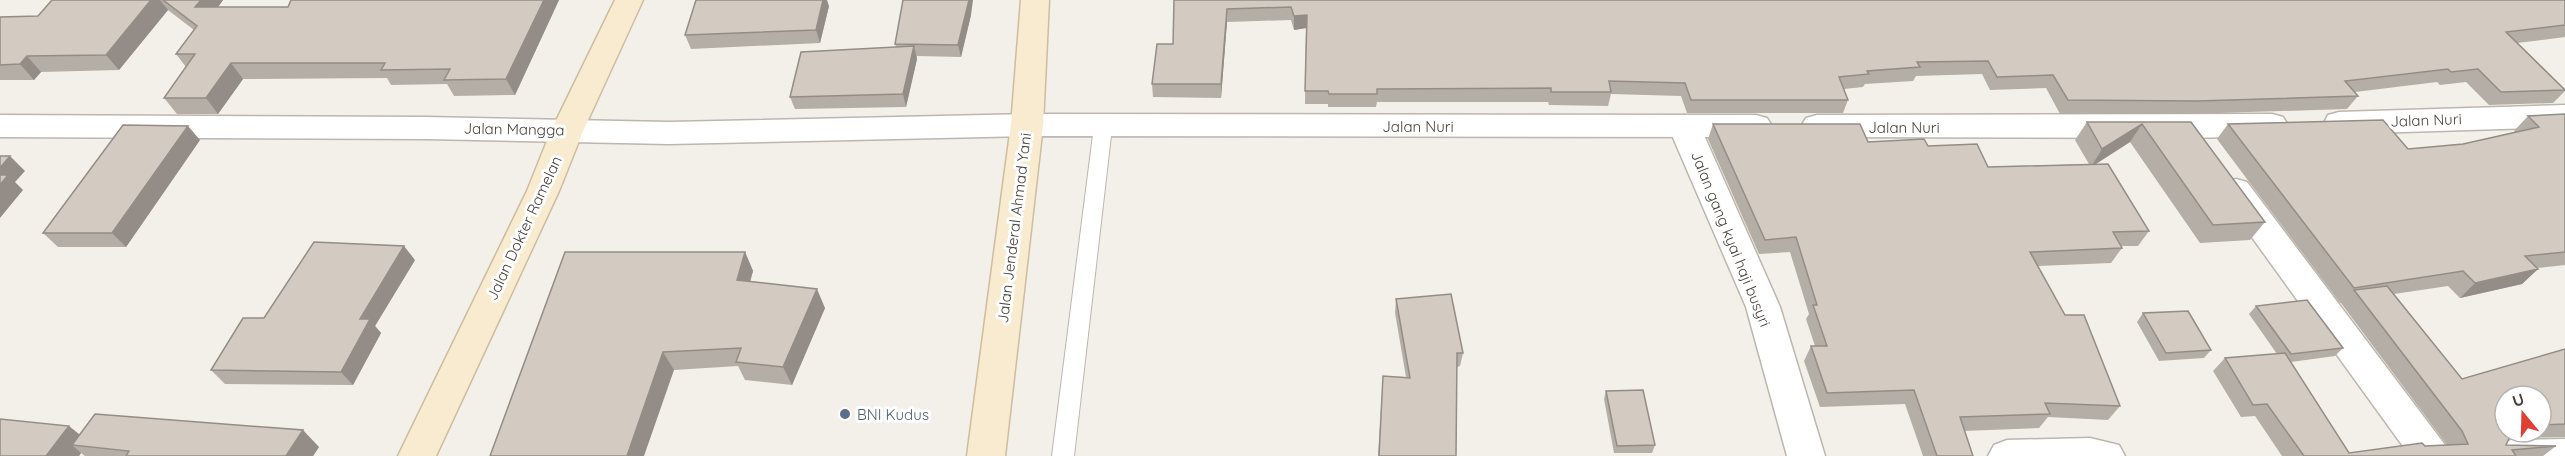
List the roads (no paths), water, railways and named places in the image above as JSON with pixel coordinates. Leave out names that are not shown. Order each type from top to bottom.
[{"type":"main road","name":"Jalan Dokter Ramelan","points":[[417,456],[543,191],[567,130],[628,0]]},
{"type":"main road","name":"Jalan Jenderal Ahmad Yani","points":[[986,456],[1027,125],[1035,0]]},
{"type":"street","name":"Jalan Nuri","points":[[1027,125],[1103,127],[2188,127],[2565,116]]},
{"type":"street","name":"Jalan Mangga","points":[[0,126],[567,130],[669,134],[1027,125]]},
{"type":"street","name":"Jalan gang kyai haji busyri","points":[[1684,126],[1763,307],[1806,456]]},
{"type":"street","points":[[2188,127],[2432,456]]},
{"type":"street","points":[[2007,456],[2090,454],[2106,456]]},
{"type":"street","points":[[2511,456],[2565,455]]},
{"type":"lane","points":[[1063,456],[1103,127]]},
{"type":"place","name":"BNI Kudus","points":[[845,414]]}]
